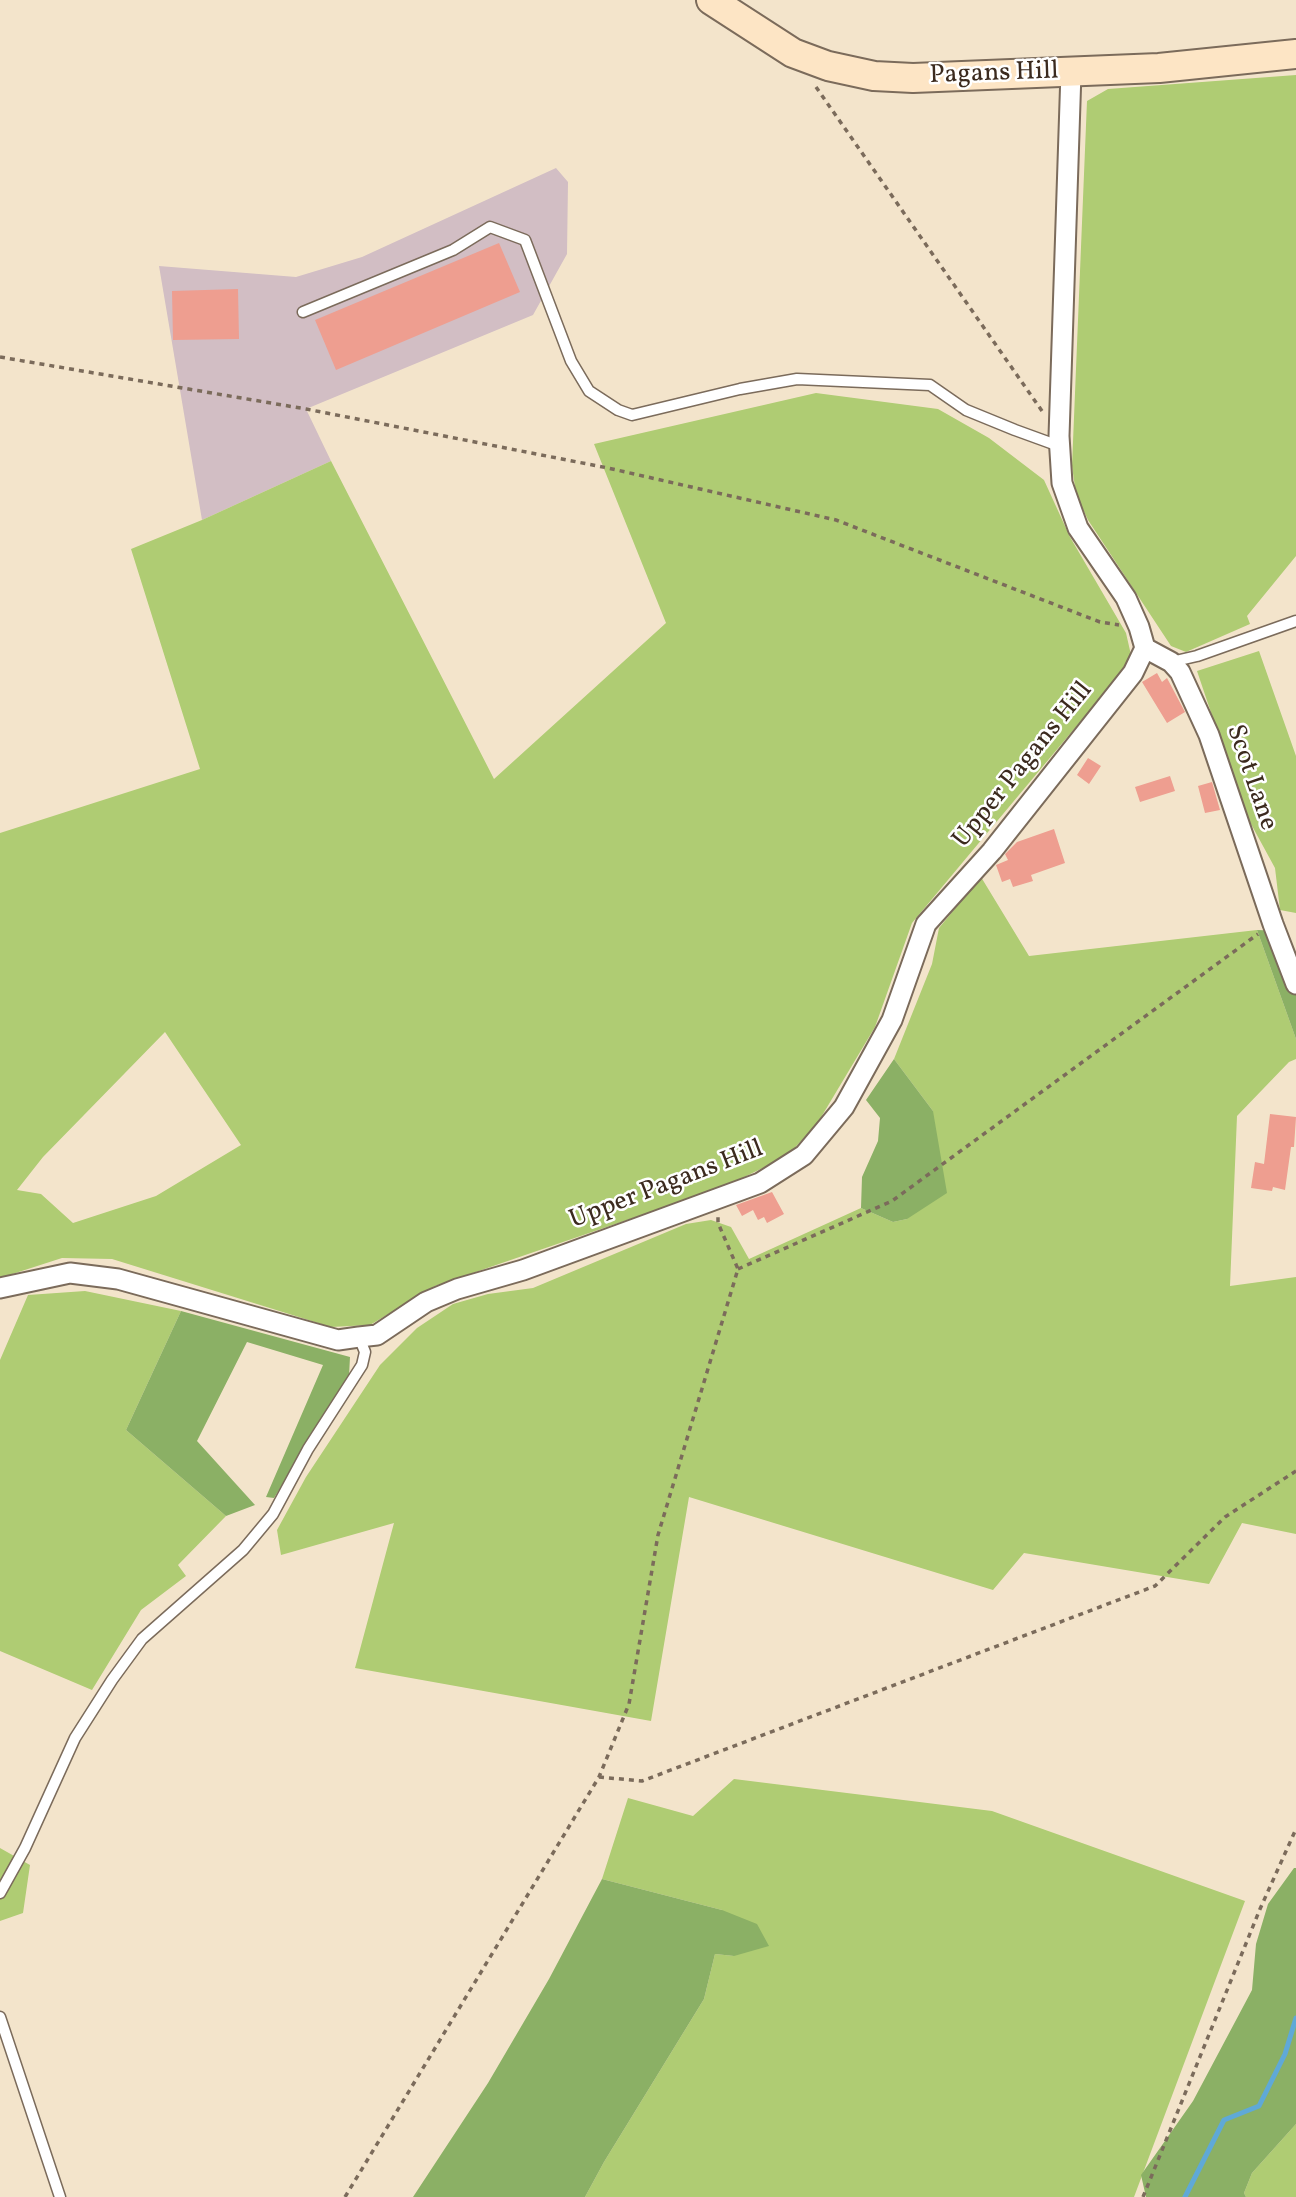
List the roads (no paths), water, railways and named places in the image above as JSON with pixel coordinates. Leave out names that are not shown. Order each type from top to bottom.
[{"type":"street","name":"Pagans Hill","points":[[711,0],[793,53],[828,66],[873,76],[913,78],[1159,68],[1296,54]]},
{"type":"street","points":[[1071,72],[1060,441],[1062,483],[1078,528],[1126,598],[1145,648],[1171,662]]},
{"type":"street","name":"Upper Pagans Hill","points":[[0,1288],[70,1273],[118,1279],[338,1340],[377,1335],[426,1302],[457,1289],[523,1270],[760,1183],[804,1155],[844,1107],[892,1020],[926,924],[992,851],[1050,778],[1133,673],[1145,648]]},
{"type":"street","name":"Scot Lane","points":[[1171,662],[1180,672],[1209,735],[1296,984]]},
{"type":"lane","points":[[303,312],[453,250],[490,227],[525,240],[571,361],[589,391],[618,410],[632,415],[740,389],[797,379],[930,385],[966,410],[1015,430],[1060,441]]},
{"type":"lane","points":[[1171,662],[1197,656],[1296,621]]},
{"type":"lane","points":[[0,1893],[25,1848],[75,1738],[112,1680],[142,1639],[243,1550],[273,1514],[308,1449],[362,1365],[365,1352],[359,1337]]},
{"type":"lane","points":[[0,2017],[60,2197]]},
{"type":"waterway","points":[[1185,2197],[1224,2120],[1259,2106],[1285,2054],[1296,2018]]}]
